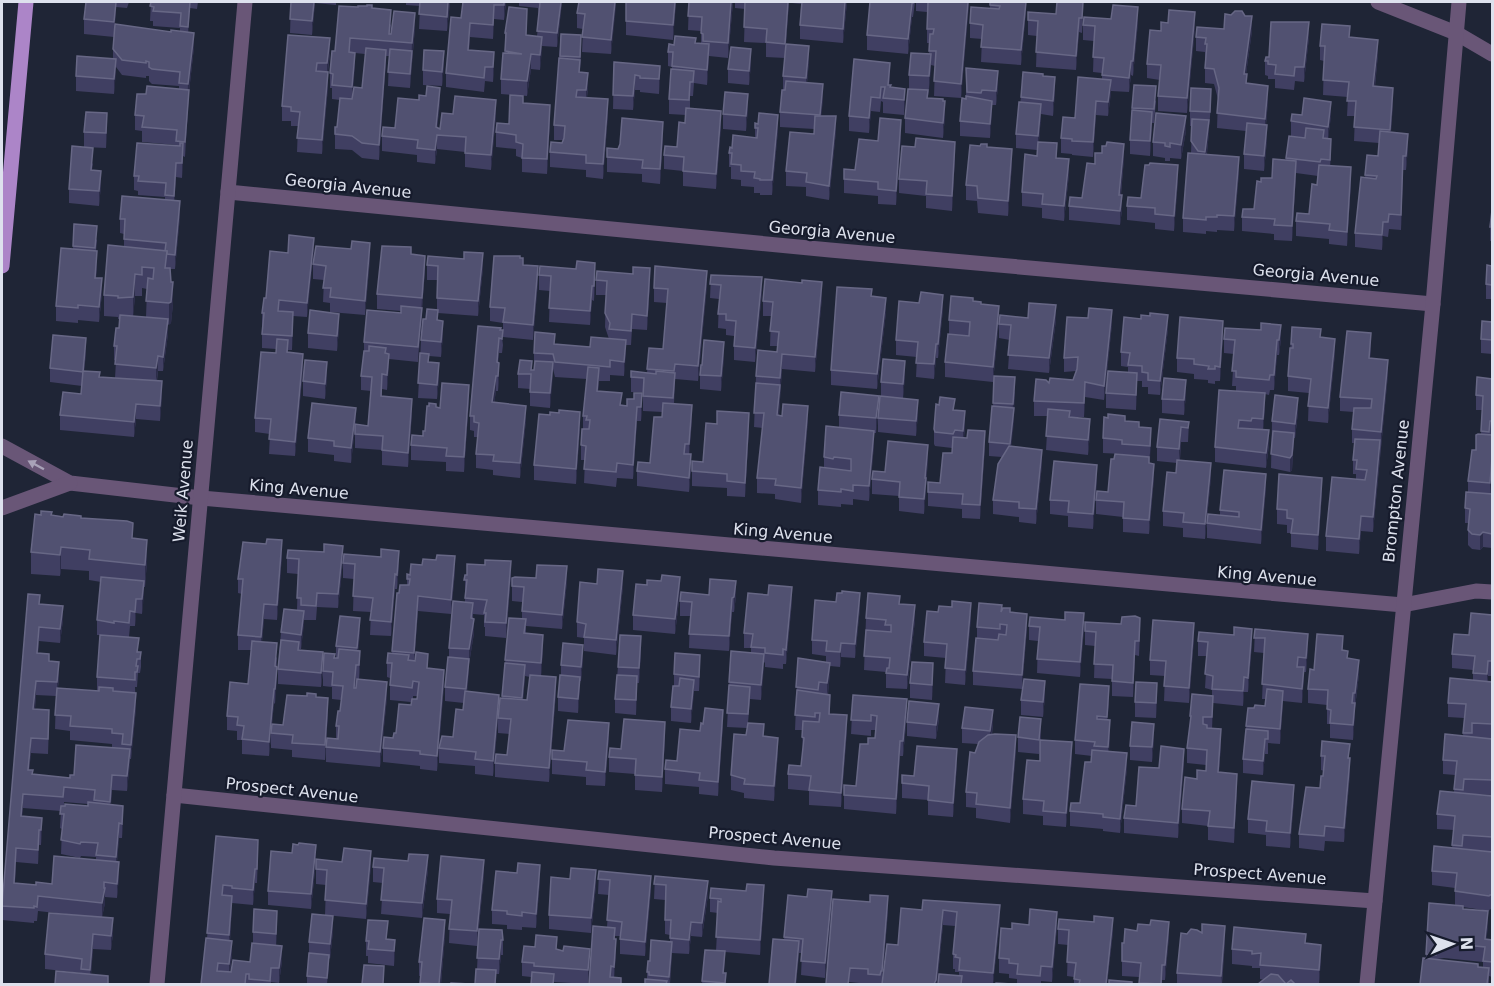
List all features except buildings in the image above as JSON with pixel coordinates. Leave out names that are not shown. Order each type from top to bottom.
[{"type":"main road","points":[[2,266],[26,2]]},
{"type":"street","name":"Weik Avenue","points":[[157,984],[245,2]]},
{"type":"street","points":[[1378,2],[1456,33],[1492,54]]},
{"type":"street","name":"Brompton Avenue","points":[[1367,984],[1433,304],[1459,2]]},
{"type":"street","name":"Georgia Avenue","points":[[228,192],[830,250],[1433,304]]},
{"type":"street","name":"King Avenue","points":[[2,446],[70,483],[201,498],[1403,605],[1476,591],[1492,592]]},
{"type":"street","name":"King Avenue","points":[[2,508],[70,483]]},
{"type":"street","name":"Prospect Avenue","points":[[174,795],[774,858],[1375,901]]}]
